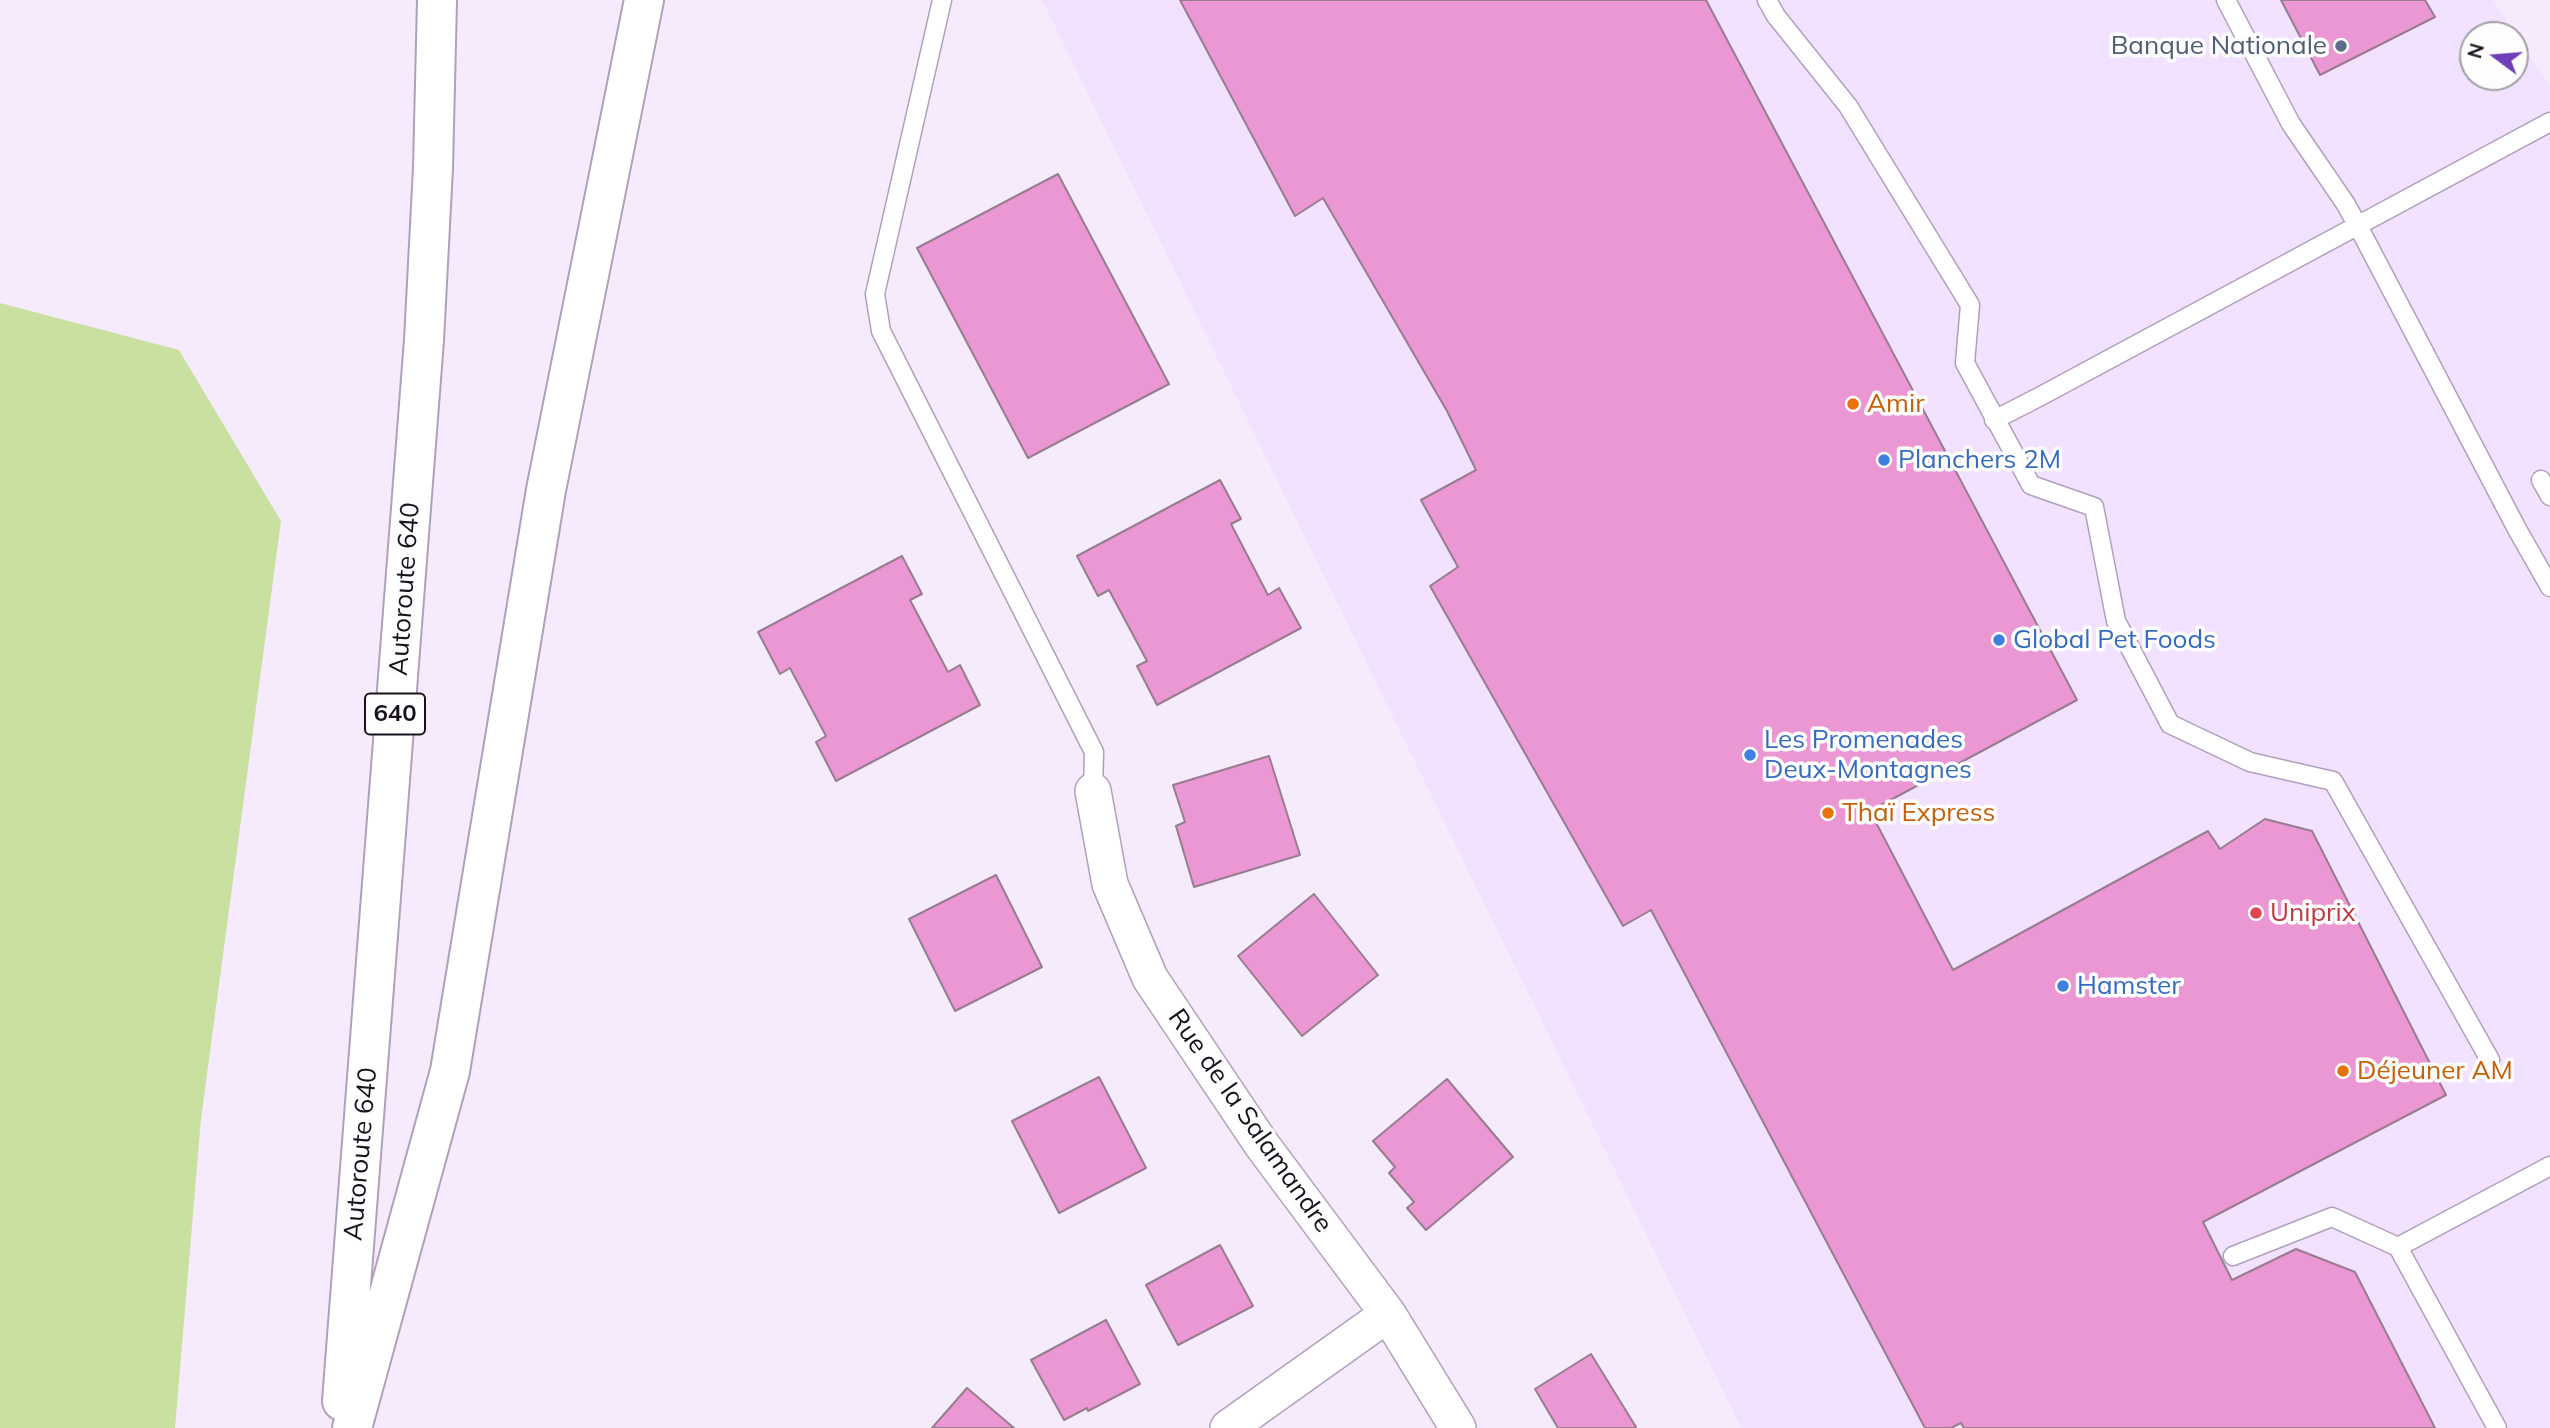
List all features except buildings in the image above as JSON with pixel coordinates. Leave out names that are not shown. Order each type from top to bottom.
[{"type":"highway","name":"Autoroute 640","points":[[340,1428],[424,340],[437,0]]},
{"type":"highway","points":[[352,1428],[450,1070],[546,490],[644,0]]},
{"type":"street","name":"Rue de la Salamandre","points":[[1093,791],[1110,884],[1150,978],[1262,1145],[1388,1314],[1458,1428]]},
{"type":"street","points":[[1228,1428],[1388,1314]]},
{"type":"lane","points":[[942,0],[875,294],[881,331],[1094,752],[1093,791]]},
{"type":"lane","points":[[1767,0],[1776,16],[1848,106],[1970,305],[1965,363],[2031,485],[2094,508],[2116,621],[2170,724],[2250,762],[2333,781],[2490,1060]]},
{"type":"lane","points":[[2226,0],[2291,124],[2358,226],[2550,587]]},
{"type":"lane","points":[[1994,420],[2550,122]]},
{"type":"lane","points":[[2541,480],[2550,496]]},
{"type":"lane","points":[[2398,1247],[2550,1166]]},
{"type":"lane","points":[[2233,1256],[2332,1217],[2398,1247],[2497,1428]]},
{"type":"shaded area","points":[[1042,0],[2493,0],[2507,21],[2459,21],[2459,91],[2529,91],[2529,54],[2550,86],[2550,1428],[1741,1428]]},
{"type":"green space","points":[[0,303],[179,350],[281,521],[201,1119],[175,1428],[0,1428]]},
{"type":"place","name":"Banque Nationale","points":[[2341,46]]},
{"type":"place","name":"Amir","points":[[1853,404]]},
{"type":"place","name":"Planchers 2M","points":[[1884,460]]},
{"type":"place","name":"Global Pet Foods","points":[[1999,640]]},
{"type":"place","name":"Les Promenades Deux-Montagnes","points":[[1750,755]]},
{"type":"place","name":"Thaï Express","points":[[1828,813]]},
{"type":"place","name":"Uniprix","points":[[2256,913]]},
{"type":"place","name":"Hamster","points":[[2063,986]]},
{"type":"place","name":"Déjeuner AM","points":[[2343,1071]]}]
